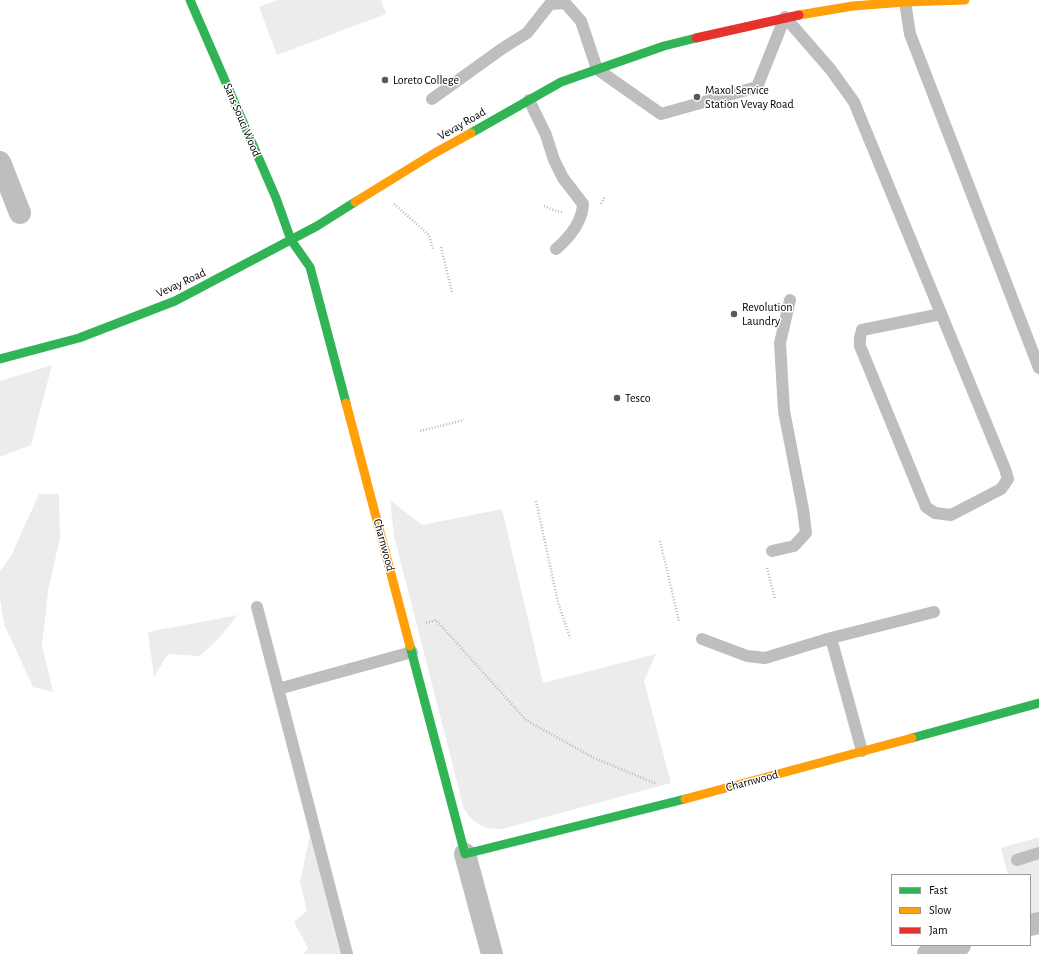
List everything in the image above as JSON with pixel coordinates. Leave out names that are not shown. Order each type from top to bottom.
[{"type":"street","name":"Sans Souci Wood","points":[[190,0],[276,198],[291,240]]},
{"type":"street","name":"Vevay Road","points":[[0,359],[79,338],[175,301],[317,226],[433,154],[561,82],[664,46],[785,17],[853,6],[905,1],[965,0]]},
{"type":"street","points":[[0,162],[20,213]]},
{"type":"street","name":"Charnwood","points":[[291,240],[310,267],[406,628],[464,854],[492,954]]},
{"type":"street","name":"Charnwood","points":[[464,854],[667,804],[1039,703]]},
{"type":"street","points":[[928,954],[956,946]]},
{"type":"lane","points":[[432,99],[503,48],[527,33],[550,4],[567,1],[581,21],[597,69],[661,114],[757,87],[785,17],[831,70],[854,102],[941,314],[1008,479],[1001,490],[951,515],[935,513],[926,507],[860,346],[862,330],[941,314]]},
{"type":"lane","points":[[905,1],[910,34],[1039,368]]},
{"type":"lane","points":[[529,100],[546,135],[554,160],[562,178],[583,204],[582,215],[568,239],[556,249]]},
{"type":"lane","points":[[769,556],[794,546],[806,533],[803,509],[784,411],[780,343],[790,300]]},
{"type":"lane","points":[[257,607],[347,954]]},
{"type":"lane","points":[[702,639],[747,656],[765,658],[831,638],[934,612]]},
{"type":"lane","points":[[831,638],[862,751]]},
{"type":"lane","points":[[278,689],[412,652]]},
{"type":"lane","points":[[1017,860],[1039,853]]},
{"type":"path","points":[[382,186],[394,204],[429,235],[433,249]]},
{"type":"path","points":[[441,247],[452,292]]},
{"type":"path","points":[[420,431],[464,420]]},
{"type":"path","points":[[536,501],[558,602],[570,638]]},
{"type":"path","points":[[660,541],[679,621]]},
{"type":"path","points":[[769,556],[775,599]]},
{"type":"path","points":[[406,628],[436,620],[526,720],[594,758],[663,786],[667,804]]},
{"type":"shaded area","points":[[277,0],[381,0],[386,14],[277,55],[259,7]]},
{"type":"shaded area","points":[[52,365],[31,445],[0,457],[0,381]]},
{"type":"shaded area","points":[[39,494],[59,494],[60,538],[48,591],[42,645],[53,692],[33,687],[4,624],[0,599],[0,571],[11,556]]},
{"type":"shaded area","points":[[390,500],[422,525],[502,509],[543,683],[656,654],[644,681],[671,783],[502,829],[484,827],[472,819],[464,809],[394,536]]},
{"type":"shaded area","points":[[238,615],[219,638],[200,656],[168,654],[154,677],[148,632]]},
{"type":"shaded area","points":[[310,835],[340,954],[303,954],[308,948],[294,922],[307,911],[300,882]]},
{"type":"shaded area","points":[[1039,837],[1039,913],[1031,915],[1031,874],[1008,874],[1001,848]]},
{"type":"traffic: fast","points":[[190,0],[276,198],[291,240],[310,267],[346,403]]},
{"type":"traffic: fast","points":[[471,133],[561,82],[664,46],[696,38]]},
{"type":"traffic: fast","points":[[0,359],[79,338],[175,301],[317,226],[355,202]]},
{"type":"traffic: fast","points":[[410,646],[465,854],[685,799]]},
{"type":"traffic: fast","points":[[912,738],[1039,703]]},
{"type":"traffic: slow","points":[[799,15],[853,6],[905,2],[965,0]]},
{"type":"traffic: slow","points":[[355,202],[433,154],[471,133]]},
{"type":"traffic: slow","points":[[346,403],[410,646]]},
{"type":"traffic: slow","points":[[685,799],[912,738]]},
{"type":"traffic: jam","points":[[696,38],[799,15]]},
{"type":"place","name":"Loreto College","points":[[385,80]]},
{"type":"place","name":"Maxol Service Station Vevay Road","points":[[697,97]]},
{"type":"place","name":"Revolution Laundry","points":[[734,314]]},
{"type":"place","name":"Tesco","points":[[617,398]]}]
